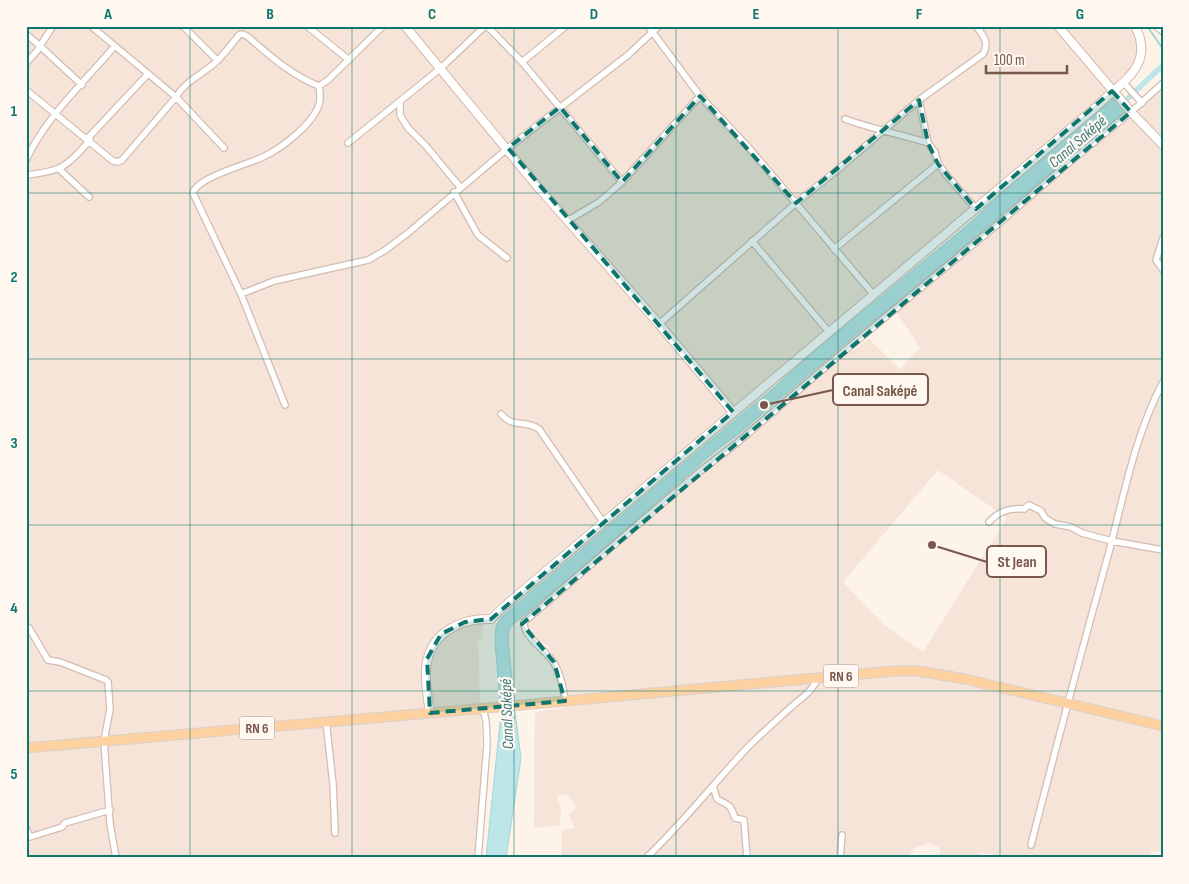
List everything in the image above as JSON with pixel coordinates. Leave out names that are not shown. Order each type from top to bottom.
[{"type":"main road","name":"RN 6","points":[[26,748],[894,671],[917,671],[964,679],[1163,726]]},
{"type":"street","points":[[26,63],[37,51],[53,26]]},
{"type":"street","points":[[183,26],[217,60]]},
{"type":"street","points":[[307,26],[349,60]]},
{"type":"street","points":[[319,86],[328,80],[383,26]]},
{"type":"street","points":[[405,26],[568,222],[659,324],[732,412]]},
{"type":"street","points":[[348,143],[441,68],[486,26],[522,62],[622,182]]},
{"type":"street","points":[[522,62],[566,26]]},
{"type":"street","points":[[648,26],[700,96],[749,148],[873,294]]},
{"type":"street","points":[[241,294],[274,281],[368,260],[384,251],[508,148],[628,55],[659,26]]},
{"type":"street","points":[[659,324],[752,240],[919,100],[983,54],[987,48],[986,42],[976,26]]},
{"type":"street","points":[[1058,26],[1112,91],[1163,146]]},
{"type":"street","points":[[430,713],[426,671],[427,659],[441,634],[465,622],[491,619],[732,412],[1096,107],[1136,69],[1142,54],[1141,38],[1135,26]]},
{"type":"street","points":[[1156,26],[1163,32]]},
{"type":"street","points":[[92,27],[147,75],[176,97],[224,148]]},
{"type":"street","points":[[26,34],[82,85]]},
{"type":"street","points":[[26,90],[54,114],[89,139],[113,161],[118,162],[122,160],[176,97],[181,88],[194,80],[217,60],[238,35],[247,36],[284,67],[306,81],[319,86]]},
{"type":"street","points":[[26,160],[54,114],[82,85],[114,47]]},
{"type":"street","points":[[26,175],[59,169],[71,162],[89,139],[147,75]]},
{"type":"street","points":[[1123,82],[1142,103]]},
{"type":"street","points":[[565,701],[563,686],[557,668],[546,651],[529,637],[524,627],[524,622],[699,472],[998,224],[1142,103],[1163,83]]},
{"type":"street","points":[[285,405],[241,294],[193,190],[210,178],[237,165],[265,156],[296,134],[306,125],[319,104],[319,86]]},
{"type":"street","points":[[568,222],[599,202],[622,182],[700,96]]},
{"type":"street","points":[[919,100],[928,143],[935,152],[938,164],[976,209]]},
{"type":"street","points":[[400,102],[400,115],[408,128],[426,146],[460,187]]},
{"type":"street","points":[[845,119],[873,129],[884,130],[928,143]]},
{"type":"street","points":[[26,144],[32,148]]},
{"type":"street","points":[[834,249],[938,164]]},
{"type":"street","points":[[59,169],[89,197]]},
{"type":"street","points":[[454,192],[478,235],[507,258]]},
{"type":"street","points":[[1163,238],[1156,260],[1163,270]]},
{"type":"street","points":[[752,240],[829,332]]},
{"type":"street","points":[[1031,845],[1067,703],[1143,426],[1163,382]]},
{"type":"street","points":[[501,414],[507,420],[518,424],[530,423],[539,429],[603,522]]},
{"type":"street","points":[[989,522],[996,514],[1012,508],[1024,509],[1029,505],[1041,511],[1046,518],[1055,524],[1071,527],[1082,533],[1112,541],[1163,550]]},
{"type":"street","points":[[29,628],[48,660],[60,662],[108,682],[110,709],[104,741],[110,824],[116,858]]},
{"type":"street","points":[[646,858],[670,836],[748,747],[810,692],[818,678]]},
{"type":"street","points":[[478,858],[487,744],[485,708]]},
{"type":"street","points":[[326,721],[333,784],[335,833]]},
{"type":"street","points":[[713,786],[717,799],[727,802],[735,818],[744,820],[746,858]]},
{"type":"street","points":[[26,828],[30,837],[110,810]]},
{"type":"street","points":[[840,858],[842,835]]},
{"type":"highlighted area","points":[[1112,91],[1131,112],[522,624],[554,662],[565,701],[430,713],[427,659],[441,634],[465,622],[491,619],[733,412],[508,148],[560,107],[622,182],[700,96],[796,203],[919,100],[928,143],[938,164],[976,209]]},
{"type":"shaded area","points":[[26,26],[1131,26],[1141,51],[1133,71],[486,614],[481,639],[478,641],[483,783],[476,858],[380,858],[379,856],[372,858],[26,858]]},
{"type":"shaded area","points":[[1163,87],[1163,852],[1151,851],[1150,858],[1070,858],[1064,856],[1062,858],[1049,858],[1037,854],[1035,858],[1006,858],[1006,856],[981,853],[979,858],[966,858],[957,855],[956,858],[939,858],[940,848],[929,843],[914,848],[908,858],[562,858],[561,830],[575,828],[569,814],[577,807],[566,794],[557,796],[561,811],[559,825],[534,828],[535,712],[564,708],[567,691],[549,646],[537,640],[526,624],[830,367],[869,339],[900,369],[920,348],[897,313],[1074,161],[1127,119]],"holes":[[[938,470],[1007,518],[923,652],[883,624],[843,582]]]},
{"type":"water","points":[[1115,98],[1126,111],[915,288],[852,338],[742,431],[710,455],[585,565],[512,625],[509,630],[508,639],[514,699],[500,700],[495,642],[496,626],[502,617],[775,387],[811,354],[969,224],[1022,174]]},
{"type":"water","points":[[515,711],[521,758],[506,858],[486,858],[501,713]]},
{"type":"waterway","points":[[1147,26],[1163,49]]},
{"type":"waterway","name":"Canal Saképé","points":[[1121,105],[1163,65]]},
{"type":"place","name":"Canal Saképé","points":[[764,405]]},
{"type":"place","name":"St Jean","points":[[932,545]]}]
